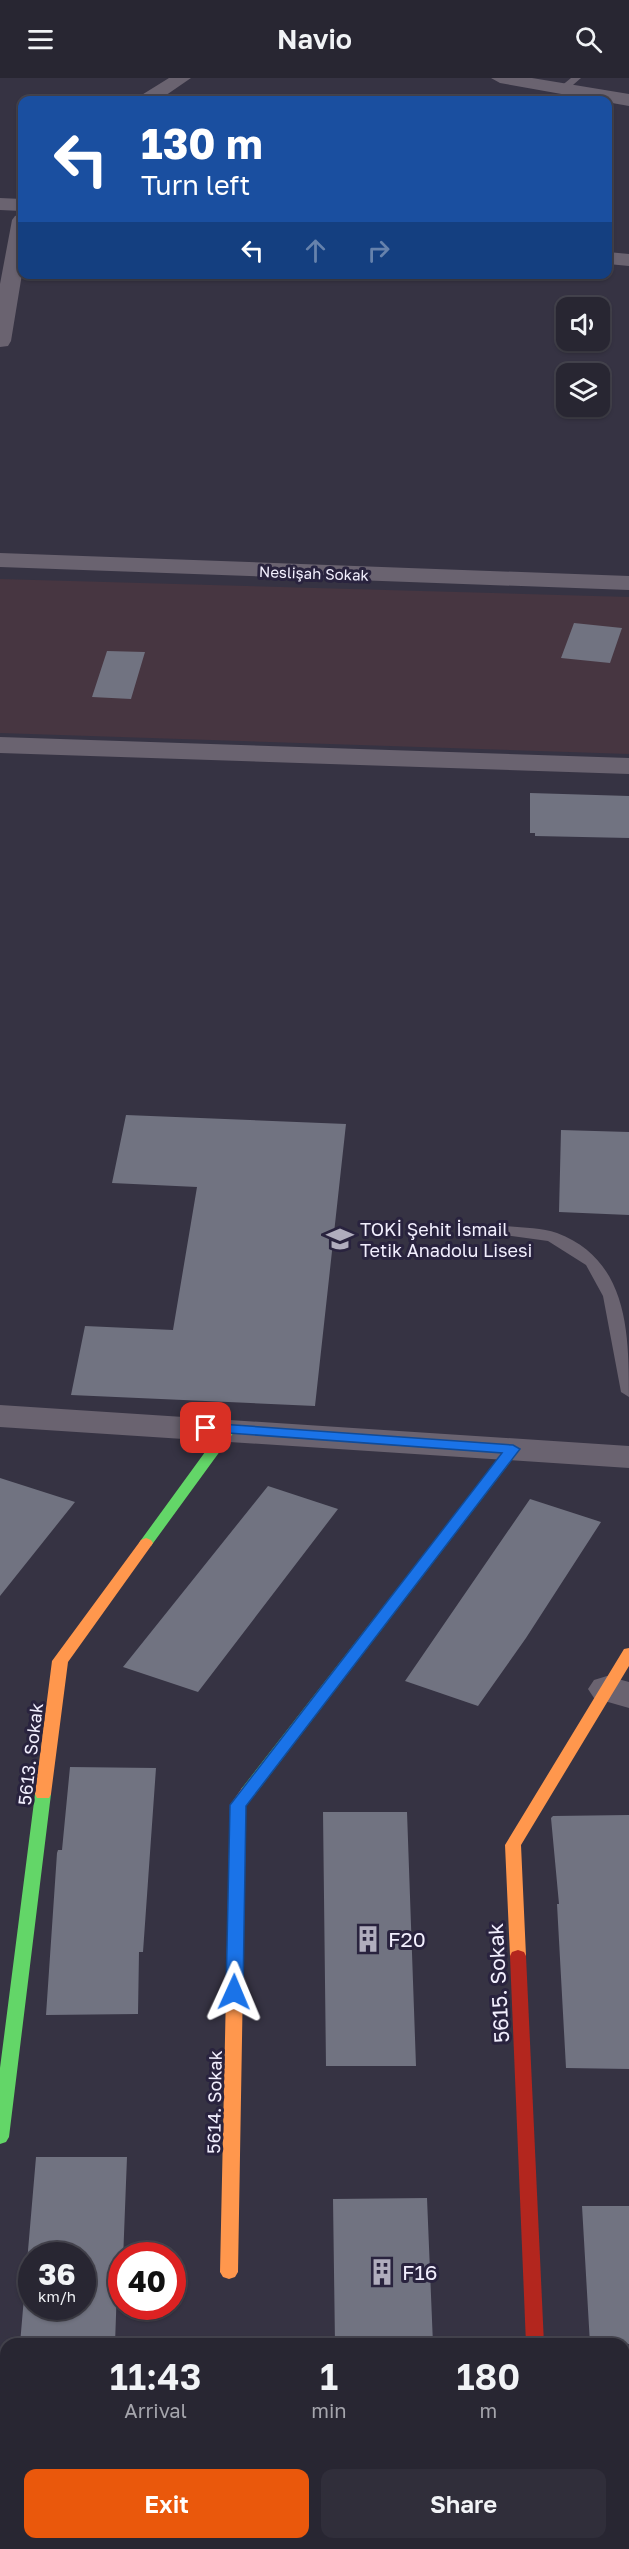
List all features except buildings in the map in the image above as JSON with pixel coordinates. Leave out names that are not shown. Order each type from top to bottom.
[{"type":"street","points":[[153,96],[182,78]]},
{"type":"street","points":[[500,78],[569,83],[629,100]]},
{"type":"street","points":[[0,204],[18,205]]},
{"type":"street","points":[[0,341],[18,242]]},
{"type":"street","points":[[612,258],[629,260]]},
{"type":"street","name":"Neslişah Sokak","points":[[0,560],[629,583]]},
{"type":"street","points":[[0,744],[629,766]]},
{"type":"street","points":[[0,1416],[229,1429],[629,1457]]},
{"type":"street","name":"5613. Sokak","points":[[0,2137],[60,1662],[229,1429]]},
{"type":"street","name":"5614. Sokak","points":[[229,2272],[238,1805],[513,1449]]},
{"type":"street","name":"5615. Sokak","points":[[535,2338],[513,1845],[618,1692],[629,1653]]},
{"type":"lane","points":[[497,1230],[552,1237],[593,1262],[611,1296],[629,1392]]},
{"type":"shaded area","points":[[0,579],[629,597],[629,754],[0,733]]},
{"type":"traffic: fast","points":[[146,1543],[229,1429]]},
{"type":"traffic: fast","points":[[248,1792],[513,1449]]},
{"type":"traffic: fast","points":[[0,2137],[43,1794]]},
{"type":"traffic: slow","points":[[43,1794],[60,1661],[146,1543]]},
{"type":"traffic: slow","points":[[518,1956],[513,1845],[629,1653]]},
{"type":"traffic: slow","points":[[229,2272],[238,1805],[248,1792]]},
{"type":"traffic: jam","points":[[518,1956],[535,2338]]},
{"type":"place","name":"TOKİ Şehit İsmail Tetik Anadolu Lisesi","points":[[340,1239]]},
{"type":"place","name":"F20","points":[[368,1939]]},
{"type":"place","name":"F16","points":[[382,2272]]},
{"type":"route","points":[[206,1428],[513,1449],[238,1805],[234,1992]]}]
